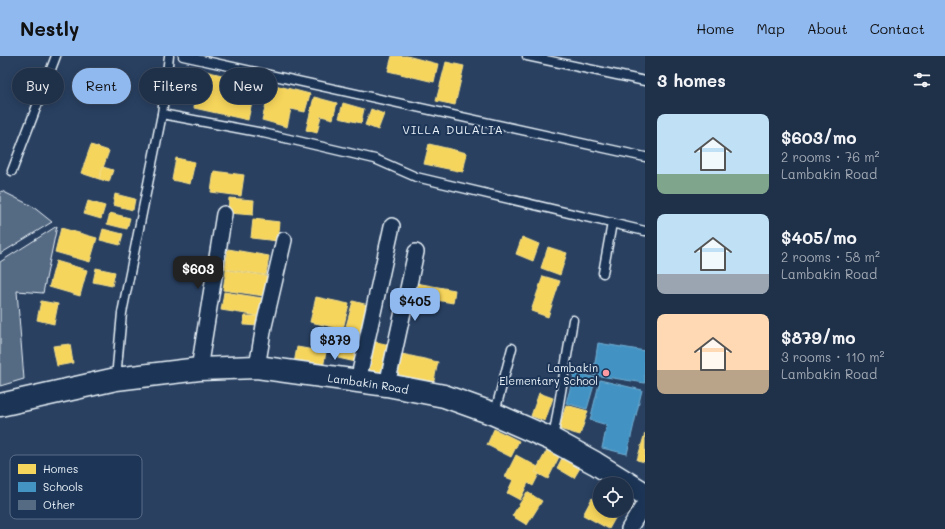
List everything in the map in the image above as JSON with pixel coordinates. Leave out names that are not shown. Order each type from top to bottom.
[{"type":"main road","name":"Lambakin Road","points":[[0,405],[116,379],[199,369],[257,367],[387,385],[444,396],[494,414],[552,440],[596,463],[645,494]]},
{"type":"street","points":[[199,369],[224,214]]},
{"type":"street","points":[[358,381],[392,226]]},
{"type":"street","points":[[257,367],[264,326],[284,240]]},
{"type":"street","points":[[387,385],[416,252]]},
{"type":"street","points":[[629,529],[645,503]]},
{"type":"lane","points":[[12,171],[56,56]]},
{"type":"lane","points":[[116,379],[122,313],[162,114],[169,56]]},
{"type":"lane","points":[[183,56],[645,157]]},
{"type":"lane","points":[[527,56],[645,81]]},
{"type":"lane","points":[[162,114],[263,133],[375,159],[416,177],[645,231]]},
{"type":"lane","points":[[603,273],[612,223]]},
{"type":"lane","points":[[552,440],[573,320]]},
{"type":"lane","points":[[494,414],[512,348]]},
{"type":"building: Homes","points":[[392,56],[407,56],[438,64],[434,82],[388,71]]},
{"type":"building: Homes","points":[[446,62],[464,66],[455,105],[436,101]]},
{"type":"building: Homes","points":[[212,73],[220,75],[220,104],[251,104],[248,120],[194,108],[195,104],[212,104]]},
{"type":"building: Homes","points":[[277,86],[310,94],[305,112],[291,109],[287,127],[262,120],[266,104],[277,104]]},
{"type":"building: Homes","points":[[314,97],[337,103],[333,119],[321,116],[317,133],[306,130]]},
{"type":"building: Homes","points":[[343,103],[364,109],[361,123],[339,118]]},
{"type":"building: Homes","points":[[371,109],[384,114],[378,130],[365,125]]},
{"type":"building: Homes","points":[[429,144],[467,153],[463,172],[424,164]]},
{"type":"building: Homes","points":[[91,145],[109,151],[99,179],[81,173]]},
{"type":"building: Homes","points":[[176,158],[195,162],[190,184],[172,180]]},
{"type":"building: Homes","points":[[103,167],[113,170],[109,182],[99,179]]},
{"type":"building: Homes","points":[[214,171],[244,175],[241,196],[211,192]]},
{"type":"building: Homes","points":[[115,194],[135,199],[133,210],[113,205]]},
{"type":"building: Homes","points":[[229,198],[254,200],[253,215],[228,213]]},
{"type":"building: Homes","points":[[88,201],[105,206],[101,219],[84,214]]},
{"type":"building: Homes","points":[[110,213],[130,218],[127,229],[107,224]]},
{"type":"building: Homes","points":[[253,219],[280,222],[278,241],[251,238]]},
{"type":"building: Homes","points":[[61,228],[97,238],[90,262],[55,252]]},
{"type":"building: Homes","points":[[103,229],[123,234],[120,245],[100,240]]},
{"type":"building: Homes","points":[[522,237],[539,244],[533,261],[516,254]]},
{"type":"building: Homes","points":[[548,247],[567,253],[560,275],[541,268]]},
{"type":"building: Homes","points":[[228,249],[269,256],[266,275],[225,269]]},
{"type":"building: Homes","points":[[56,261],[87,270],[80,296],[49,287]]},
{"type":"building: Homes","points":[[96,268],[115,272],[112,286],[93,282]]},
{"type":"building: Homes","points":[[226,270],[267,276],[264,296],[223,290]]},
{"type":"building: Homes","points":[[543,276],[560,281],[548,317],[531,311]]},
{"type":"building: Homes","points":[[416,283],[455,290],[453,303],[414,296]]},
{"type":"building: Homes","points":[[224,292],[262,298],[259,316],[221,310]]},
{"type":"building: Homes","points":[[316,297],[349,304],[343,329],[310,322]]},
{"type":"building: Homes","points":[[41,301],[58,304],[54,324],[37,320]]},
{"type":"building: Homes","points":[[353,301],[372,306],[364,335],[345,330]]},
{"type":"building: Homes","points":[[244,316],[259,316],[259,326],[244,325]]},
{"type":"building: Homes","points":[[343,337],[365,343],[360,363],[338,358]]},
{"type":"building: Homes","points":[[372,341],[390,345],[383,379],[366,375]]},
{"type":"building: Homes","points":[[70,344],[73,363],[57,366],[53,346]]},
{"type":"building: Homes","points":[[297,347],[326,352],[322,373],[293,369]]},
{"type":"building: Homes","points":[[402,354],[438,362],[433,385],[397,377]]},
{"type":"building: Homes","points":[[539,393],[553,398],[545,421],[531,416]]},
{"type":"building: Homes","points":[[566,405],[588,411],[580,435],[559,429]]},
{"type":"building: Homes","points":[[494,429],[519,441],[511,457],[487,445]]},
{"type":"building: Homes","points":[[645,433],[645,462],[637,460]]},
{"type":"building: Homes","points":[[547,450],[559,457],[548,479],[535,472]]},
{"type":"building: Homes","points":[[516,455],[538,467],[535,472],[539,474],[533,486],[528,483],[520,500],[507,493],[513,480],[505,477]]},
{"type":"building: Homes","points":[[562,458],[580,468],[574,478],[557,468]]},
{"type":"building: Homes","points":[[527,492],[542,501],[527,525],[512,516]]},
{"type":"building: Homes","points":[[592,498],[593,517],[616,517],[609,529],[583,515]]},
{"type":"building: Schools","points":[[598,343],[645,351],[645,383],[593,375]]},
{"type":"building: Schools","points":[[575,372],[596,378],[587,409],[566,403]]},
{"type":"building: Schools","points":[[600,380],[642,390],[627,454],[602,448],[607,425],[590,420]]},
{"type":"building: Other","points":[[2,191],[32,206],[52,222],[0,254],[0,192]]},
{"type":"building: Other","points":[[57,226],[43,293],[17,291],[24,379],[0,386],[0,262]]},
{"type":"place","name":"Lambakin Elementary School","points":[[606,373]]},
{"type":"district","name":"VILLA DULALIA","points":[[453,129]]}]
